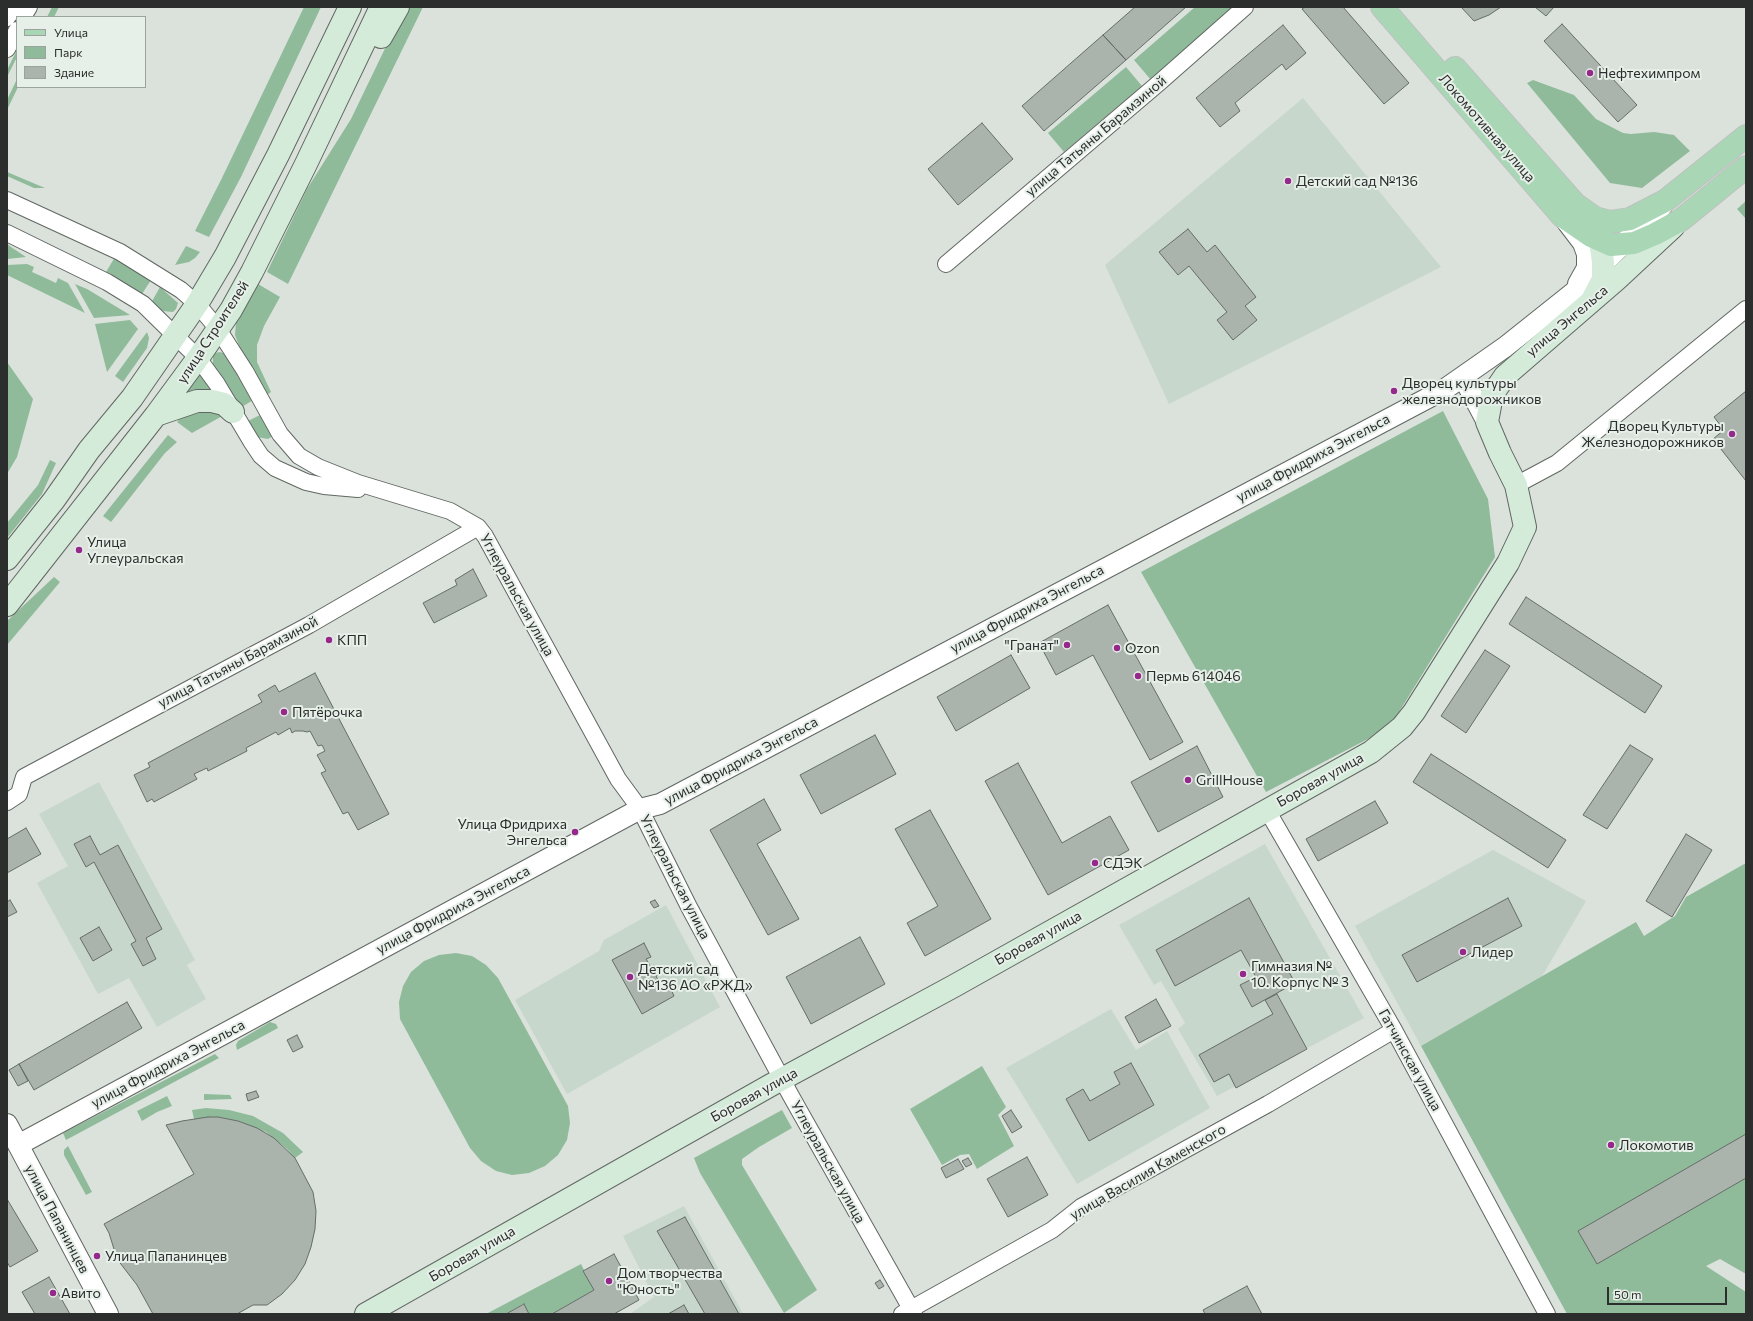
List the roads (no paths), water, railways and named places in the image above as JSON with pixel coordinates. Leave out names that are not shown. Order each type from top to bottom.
[{"type":"main road","points":[[278,155],[334,7]]},
{"type":"main road","name":"улица Строителей","points":[[7,559],[54,500],[89,450],[132,398],[197,304],[225,257],[278,155],[350,7]]},
{"type":"main road","name":"улица Строителей","points":[[7,605],[156,415],[218,329],[252,272],[305,166],[381,7]]},
{"type":"main road","points":[[305,166],[398,7]]},
{"type":"main road","name":"Локомотивная улица","points":[[1382,7],[1569,210],[1597,231],[1600,240],[1603,262],[1603,278],[1596,295],[1579,299]]},
{"type":"main road","name":"Локомотивная улица","points":[[1402,7],[1569,210],[1610,222],[1630,219],[1665,202],[1676,193]]},
{"type":"main road","name":"улица Энгельса","points":[[1676,193],[1746,136]]},
{"type":"main road","name":"улица Энгельса","points":[[1523,359],[1579,299],[1681,220],[1746,167]]},
{"type":"main road","points":[[1600,240],[1611,245],[1634,243],[1681,220]]},
{"type":"main road","points":[[1487,422],[1492,395],[1505,376],[1523,359]]},
{"type":"main road","points":[[156,415],[197,401],[218,402],[224,404],[233,412]]},
{"type":"main road","name":"Боровая улица","points":[[366,1314],[782,1079],[954,986],[1371,752],[1402,727],[1414,712],[1508,562],[1526,527],[1516,485],[1487,422]]},
{"type":"street","points":[[7,18],[13,7]]},
{"type":"street","name":"улица Татьяны Барамзиной","points":[[946,264],[1246,7]]},
{"type":"street","points":[[7,49],[16,32]]},
{"type":"street","name":"улица Энгельса","points":[[1603,262],[1676,193]]},
{"type":"street","points":[[7,200],[120,252],[181,290],[197,304],[218,329],[245,371],[280,434],[299,456],[318,467],[351,481],[389,492]]},
{"type":"street","name":"улица Энгельса","points":[[1463,377],[1505,347],[1579,299],[1587,268],[1587,254],[1569,210]]},
{"type":"street","points":[[7,233],[107,282],[143,304],[198,358],[218,384],[233,412],[261,456],[275,468],[306,482],[324,486],[389,492]]},
{"type":"street","points":[[1516,485],[1557,463],[1746,308]]},
{"type":"street","name":"улица Энгельса","points":[[1463,377],[1523,359]]},
{"type":"street","name":"Боровая улица","points":[[1463,377],[1487,422]]},
{"type":"street","name":"улица Фридриха Энгельса","points":[[18,1145],[640,809],[667,800],[1445,389],[1463,377]]},
{"type":"street","name":"Углеуральская улица","points":[[389,492],[450,511],[478,527],[485,536],[618,779],[640,809],[690,907],[909,1312]]},
{"type":"street","name":"улица Татьяны Барамзиной","points":[[7,802],[19,794],[24,777],[309,625],[478,527]]},
{"type":"street","name":"Гатчинская улица","points":[[1267,810],[1394,1030],[1547,1314]]},
{"type":"street","name":"улица Василия Каменского","points":[[909,1312],[1052,1230],[1081,1207],[1268,1104],[1394,1030]]},
{"type":"street","name":"улица Папанинцев","points":[[7,1124],[108,1314]]},
{"type":"place","name":"Нефтехимпром","points":[[1590,73]]},
{"type":"place","name":"Детский сад №136","points":[[1288,181]]},
{"type":"place","name":"Дворец культуры железнодорожников","points":[[1394,391]]},
{"type":"place","name":"Дворец Культуры Железнодорожников","points":[[1732,434]]},
{"type":"place","name":"Улица Углеуральская","points":[[79,550]]},
{"type":"place","name":"КПП","points":[[329,640]]},
{"type":"place","name":"\"Гранат\"","points":[[1067,645]]},
{"type":"place","name":"Ozon","points":[[1117,648]]},
{"type":"place","name":"Пермь 614046","points":[[1138,676]]},
{"type":"place","name":"Пятёрочка","points":[[284,712]]},
{"type":"place","name":"GrillHouse","points":[[1188,780]]},
{"type":"place","name":"Улица Фридриха Энгельса","points":[[575,832]]},
{"type":"place","name":"СДЭК","points":[[1095,863]]},
{"type":"place","name":"Лидер","points":[[1463,952]]},
{"type":"place","name":"Гимназия № 10. Корпус № 3","points":[[1243,974]]},
{"type":"place","name":"Детский сад №136 АО «РЖД»","points":[[630,977]]},
{"type":"place","name":"Локомотив","points":[[1611,1145]]},
{"type":"place","name":"Улица Папанинцев","points":[[97,1256]]},
{"type":"place","name":"Дом творчества \"Юность\"","points":[[609,1281]]},
{"type":"place","name":"Авито","points":[[53,1293]]}]
